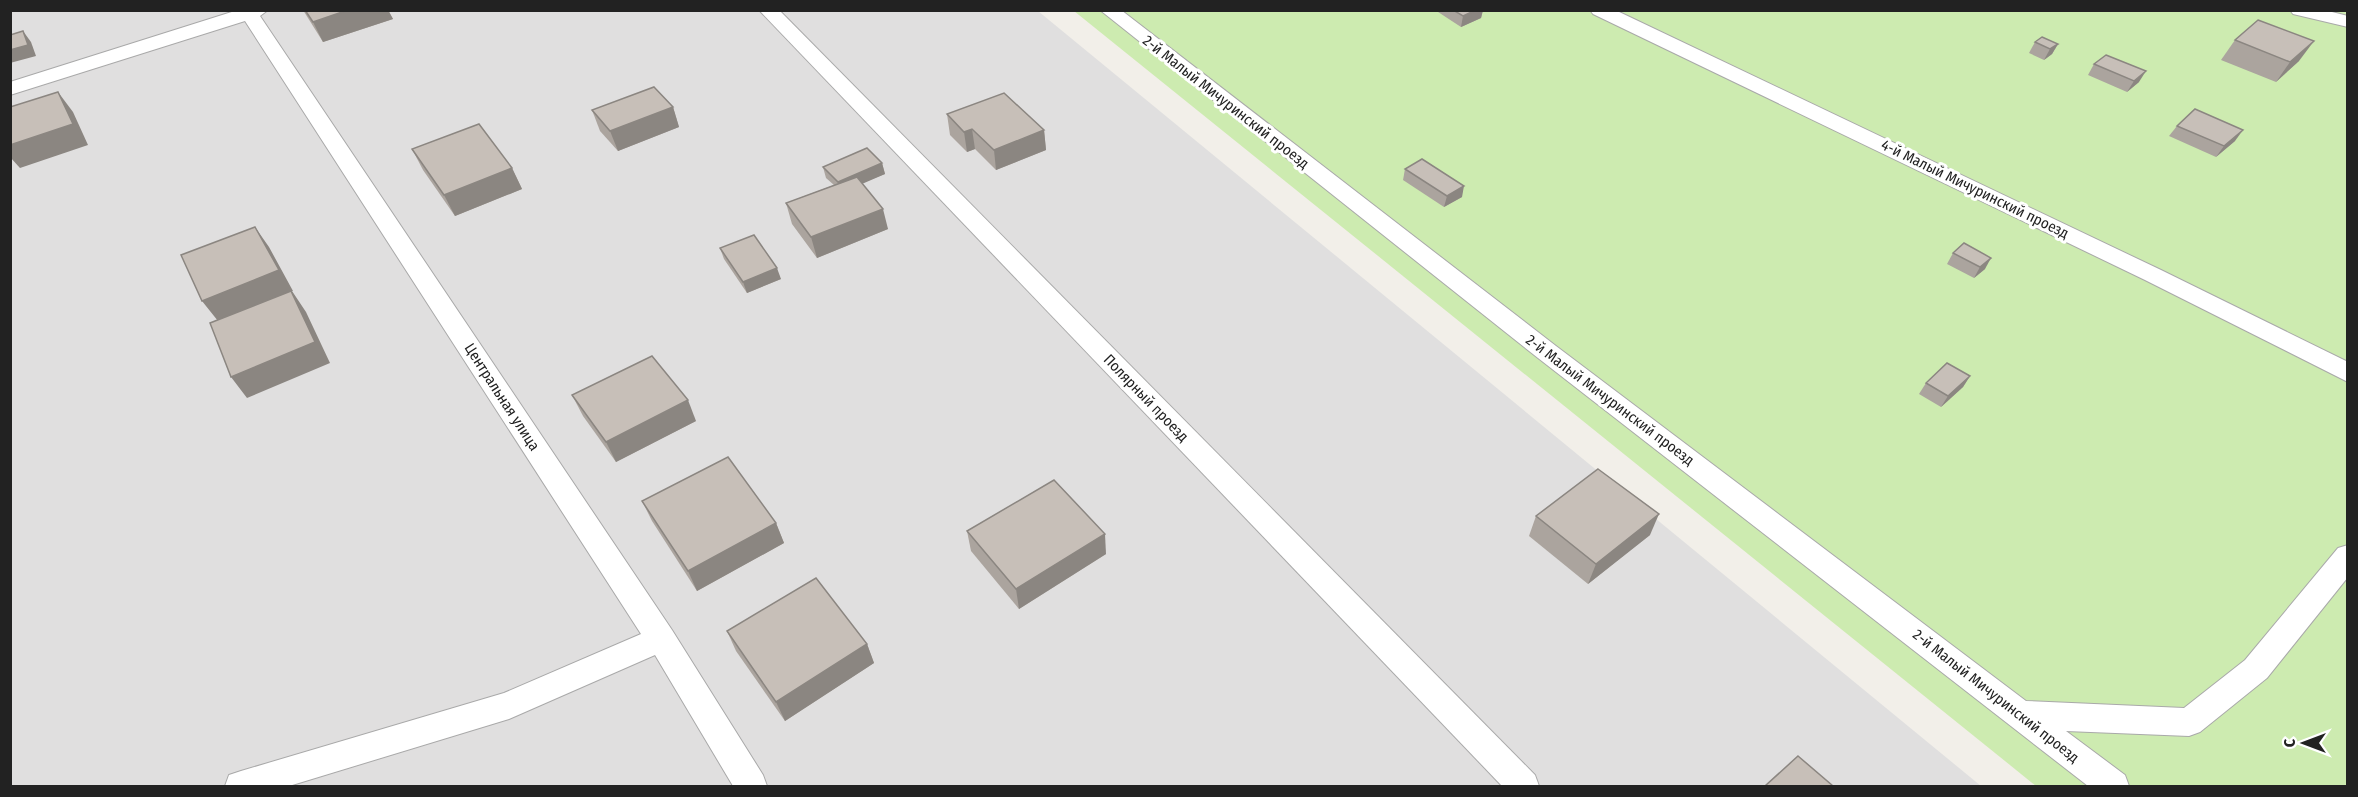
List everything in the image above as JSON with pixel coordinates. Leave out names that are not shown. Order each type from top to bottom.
[{"type":"lane","name":"Полярный проезд","points":[[768,10],[1523,786]]},
{"type":"lane","name":"2-й Малый Мичуринский проезд","points":[[1109,10],[1547,352],[2113,786]]},
{"type":"lane","name":"4-й Малый Мичуринский проезд","points":[[1599,10],[2142,270],[2348,373]]},
{"type":"lane","points":[[2299,10],[2348,22]]},
{"type":"lane","points":[[10,89],[252,12]]},
{"type":"lane","name":"Центральная улица","points":[[252,12],[661,639],[751,786]]},
{"type":"lane","points":[[2023,715],[2189,722],[2256,669],[2348,556]]},
{"type":"lane","points":[[240,786],[509,705],[661,639]]},
{"type":"shaded area","points":[[10,11],[1038,11],[1981,786],[11,786]]},
{"type":"green space","points":[[1074,11],[2347,11],[2347,786],[2036,786]]},
{"type":"building","points":[[305,10],[348,10],[313,22]]},
{"type":"building","points":[[1453,10],[1476,10],[1463,16]]},
{"type":"building","points":[[2258,20],[2314,41],[2290,62],[2235,40]]},
{"type":"building","points":[[23,31],[28,45],[10,50],[10,35]]},
{"type":"building","points":[[2042,37],[2058,44],[2050,49],[2035,42]]},
{"type":"building","points":[[2106,55],[2146,71],[2134,81],[2094,64]]},
{"type":"building","points":[[654,87],[673,107],[610,131],[592,110]]},
{"type":"building","points":[[58,92],[73,124],[10,145],[10,107]]},
{"type":"building","points":[[1004,93],[1044,130],[994,150],[972,129],[964,132],[947,114]]},
{"type":"building","points":[[2195,109],[2243,130],[2224,146],[2177,126]]},
{"type":"building","points":[[479,124],[512,168],[444,195],[412,149]]},
{"type":"building","points":[[867,148],[882,163],[838,182],[823,167]]},
{"type":"building","points":[[1422,159],[1464,186],[1447,196],[1405,169]]},
{"type":"building","points":[[857,177],[883,209],[811,237],[786,203]]},
{"type":"building","points":[[255,227],[279,270],[202,301],[181,255]]},
{"type":"building","points":[[754,235],[777,268],[743,282],[720,248]]},
{"type":"building","points":[[1964,243],[1991,258],[1980,267],[1953,253]]},
{"type":"building","points":[[291,291],[315,342],[231,377],[210,323]]},
{"type":"building","points":[[652,356],[688,400],[606,442],[572,395]]},
{"type":"building","points":[[1947,363],[1970,376],[1948,396],[1926,383]]},
{"type":"building","points":[[728,457],[776,523],[688,571],[642,501]]},
{"type":"building","points":[[1598,469],[1659,514],[1596,564],[1536,516]]},
{"type":"building","points":[[1054,480],[1105,534],[1016,589],[967,531]]},
{"type":"building","points":[[816,578],[867,644],[776,702],[727,631]]},
{"type":"building","points":[[1798,756],[1833,786],[1765,786]]}]
